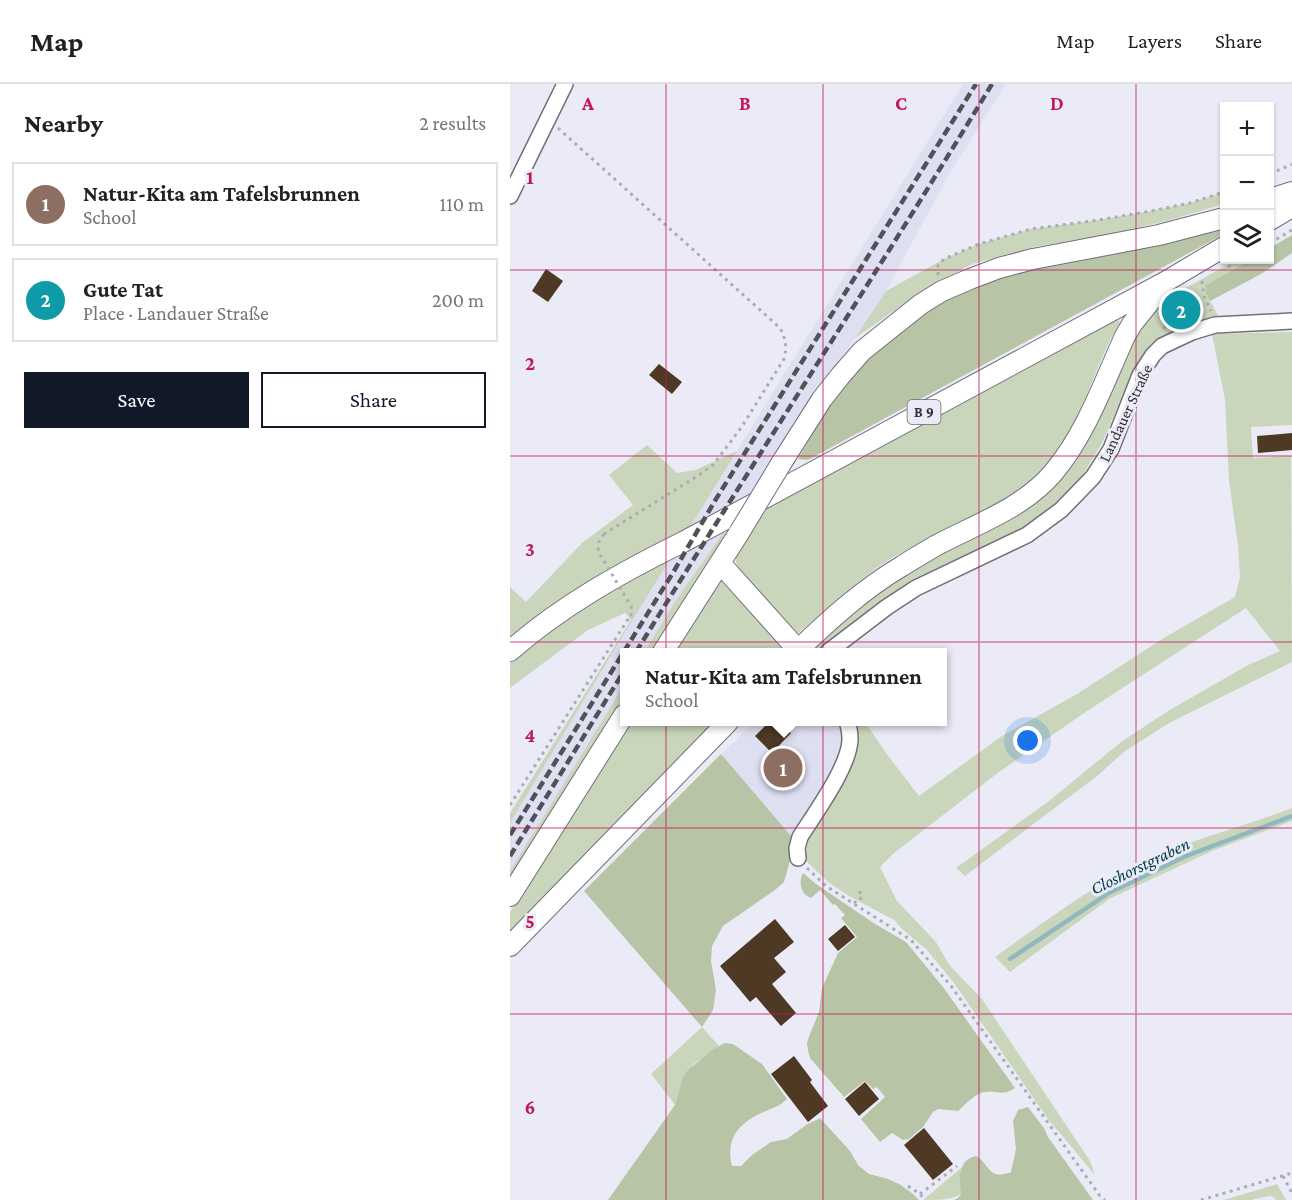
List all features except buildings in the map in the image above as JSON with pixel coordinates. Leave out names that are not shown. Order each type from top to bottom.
[{"type":"main road","points":[[1274,197],[1292,192]]},
{"type":"main road","points":[[1274,217],[1292,207]]},
{"type":"main road","points":[[666,648],[822,399],[862,351],[921,304],[942,291],[990,272],[1033,259],[1159,235],[1220,219]]},
{"type":"main road","points":[[802,648],[857,597],[899,567],[1010,508],[1052,474],[1084,428],[1132,324],[1165,282],[1220,249]]},
{"type":"main road","name":"B 9","points":[[510,651],[575,602],[644,561],[1165,282]]},
{"type":"main road","points":[[720,563],[794,648]]},
{"type":"main road","points":[[510,896],[620,721]]},
{"type":"main road","points":[[510,946],[724,726]]},
{"type":"lane","points":[[510,196],[565,84]]},
{"type":"lane","name":"Landauer Straße","points":[[833,648],[916,588],[1027,535],[1061,510],[1093,477],[1111,449],[1140,375],[1162,346],[1192,332],[1221,325],[1292,321]]},
{"type":"lane","points":[[798,858],[797,848],[800,837],[840,772],[847,756],[850,740],[848,726]]},
{"type":"path","points":[[510,805],[632,613],[631,606],[598,551],[599,542],[604,534],[713,465],[741,428],[784,359],[786,351],[786,343],[780,328],[548,118]]},
{"type":"path","points":[[1274,172],[1292,164]]},
{"type":"path","points":[[942,291],[938,266],[944,259],[979,244],[1031,229],[1151,211],[1220,193]]},
{"type":"path","points":[[1274,240],[1292,230]]},
{"type":"path","points":[[1224,269],[1233,264]]},
{"type":"path","points":[[1162,346],[1166,322],[1175,303],[1188,290],[1208,278]]},
{"type":"path","points":[[1202,281],[1207,304],[1221,325]]},
{"type":"path","points":[[798,858],[826,886],[911,940],[944,979],[1105,1200]]},
{"type":"path","points":[[854,903],[861,899],[858,894],[864,889]]},
{"type":"path","points":[[920,1194],[957,1166]]},
{"type":"path","points":[[1201,1200],[1292,1173]]},
{"type":"path","points":[[1283,1176],[1292,1192]]},
{"type":"path","points":[[908,1186],[925,1200]]},
{"type":"shaded area","points":[[963,84],[1006,84],[951,171],[886,291],[766,471],[676,600],[646,648],[620,648],[620,692],[510,871],[510,823]]},
{"type":"shaded area","points":[[751,726],[838,726],[841,732],[842,743],[829,778],[791,836],[721,754]]},
{"type":"green space","points":[[1220,193],[1220,205],[1167,221],[1100,236],[1034,247],[972,264],[927,288],[855,338],[886,291],[944,259],[979,244],[1031,229],[1092,221],[1190,203]]},
{"type":"green space","points":[[1220,224],[1220,236],[808,460],[798,459],[837,392],[862,361],[934,303],[1009,272]]},
{"type":"green space","points":[[1292,235],[1292,253],[1261,274],[1210,301],[1206,293],[1206,285],[1243,264],[1274,264],[1274,246]]},
{"type":"green space","points":[[1229,264],[1243,264],[1206,285],[1206,293],[1221,321],[1145,356],[1131,376],[1102,443],[1081,478],[1046,514],[829,644],[821,648],[813,648],[864,599],[1049,486],[1133,334],[1159,303]]},
{"type":"green space","points":[[1114,317],[1120,322],[1064,443],[1037,478],[1004,501],[883,563],[797,634],[739,569],[736,561],[738,552],[774,500]]},
{"type":"green space","points":[[1292,332],[1292,425],[1251,427],[1253,458],[1291,456],[1292,662],[1171,722],[1125,751],[1097,776],[965,876],[956,868],[1049,801],[1121,742],[1168,711],[1248,665],[1280,651],[1246,608],[1087,711],[999,772],[894,853],[880,867],[897,901],[936,942],[950,966],[982,999],[1090,1161],[1095,1175],[1048,1119],[954,983],[926,949],[894,920],[828,882],[805,860],[808,840],[856,753],[859,730],[857,726],[868,726],[919,796],[1002,736],[1077,694],[1167,636],[1235,597],[1240,577],[1238,546],[1229,480],[1225,400],[1212,334]]},
{"type":"green space","points":[[647,445],[677,473],[695,470],[737,451],[510,823],[510,813],[631,620],[625,613],[588,630],[510,688],[510,663],[525,651],[525,626],[510,638],[510,587],[526,602],[582,543],[633,505],[609,475]]},
{"type":"green space","points":[[723,533],[727,534],[655,648],[646,648],[676,600]]},
{"type":"green space","points":[[725,580],[781,648],[677,648],[718,582]]},
{"type":"green space","points":[[620,692],[620,704],[510,880],[510,871]]},
{"type":"green space","points":[[627,726],[714,726],[510,934],[510,912]]},
{"type":"green space","points":[[721,754],[791,836],[791,857],[784,882],[723,926],[712,946],[711,961],[716,990],[713,1010],[702,1027],[584,891]]},
{"type":"green space","points":[[1292,808],[1292,821],[1212,851],[1109,899],[1010,972],[995,957],[1072,903],[1133,867],[1188,843]]},
{"type":"green space","points":[[803,873],[875,924],[906,942],[943,987],[1015,1088],[1004,1093],[979,1094],[958,1111],[938,1109],[909,1139],[903,1140],[892,1133],[880,1142],[861,1119],[885,1097],[877,1087],[873,1089],[865,1081],[844,1097],[810,1058],[807,1043],[819,1012],[822,988],[838,953],[857,937],[841,918],[845,915],[820,890],[811,898],[805,894],[801,884]]},
{"type":"green space","points":[[702,1027],[719,1046],[694,1064],[682,1080],[675,1105],[651,1074]]},
{"type":"green space","points":[[725,1043],[733,1044],[762,1064],[787,1099],[780,1105],[749,1120],[737,1132],[731,1147],[732,1166],[741,1166],[771,1142],[787,1139],[820,1118],[850,1151],[858,1165],[869,1174],[901,1185],[919,1200],[608,1200],[675,1105],[686,1072],[712,1050]]},
{"type":"green space","points":[[1028,1107],[1093,1200],[954,1200],[961,1193],[961,1170],[965,1162],[972,1157],[976,1156],[981,1159],[994,1173],[1011,1172],[1016,1149],[1013,1121],[1018,1110]]},
{"type":"green space","points":[[961,1168],[961,1193],[959,1195],[944,1199],[923,1200]]},
{"type":"green space","points":[[1277,1184],[1286,1200],[1276,1200],[1269,1196],[1251,1200],[1224,1200]]},
{"type":"waterway","name":"Closhorstgraben","points":[[1010,959],[1109,893],[1186,856],[1292,816]]},
{"type":"railway","points":[[626,648],[716,499],[976,84]]},
{"type":"railway","points":[[639,648],[992,84]]},
{"type":"railway","points":[[510,835],[620,658]]},
{"type":"railway","points":[[510,856],[620,677]]},
{"type":"place","name":"Gute Tat","points":[[1181,310]]},
{"type":"place","name":"Natur-Kita am Tafelsbrunnen","points":[[783,768]]}]
